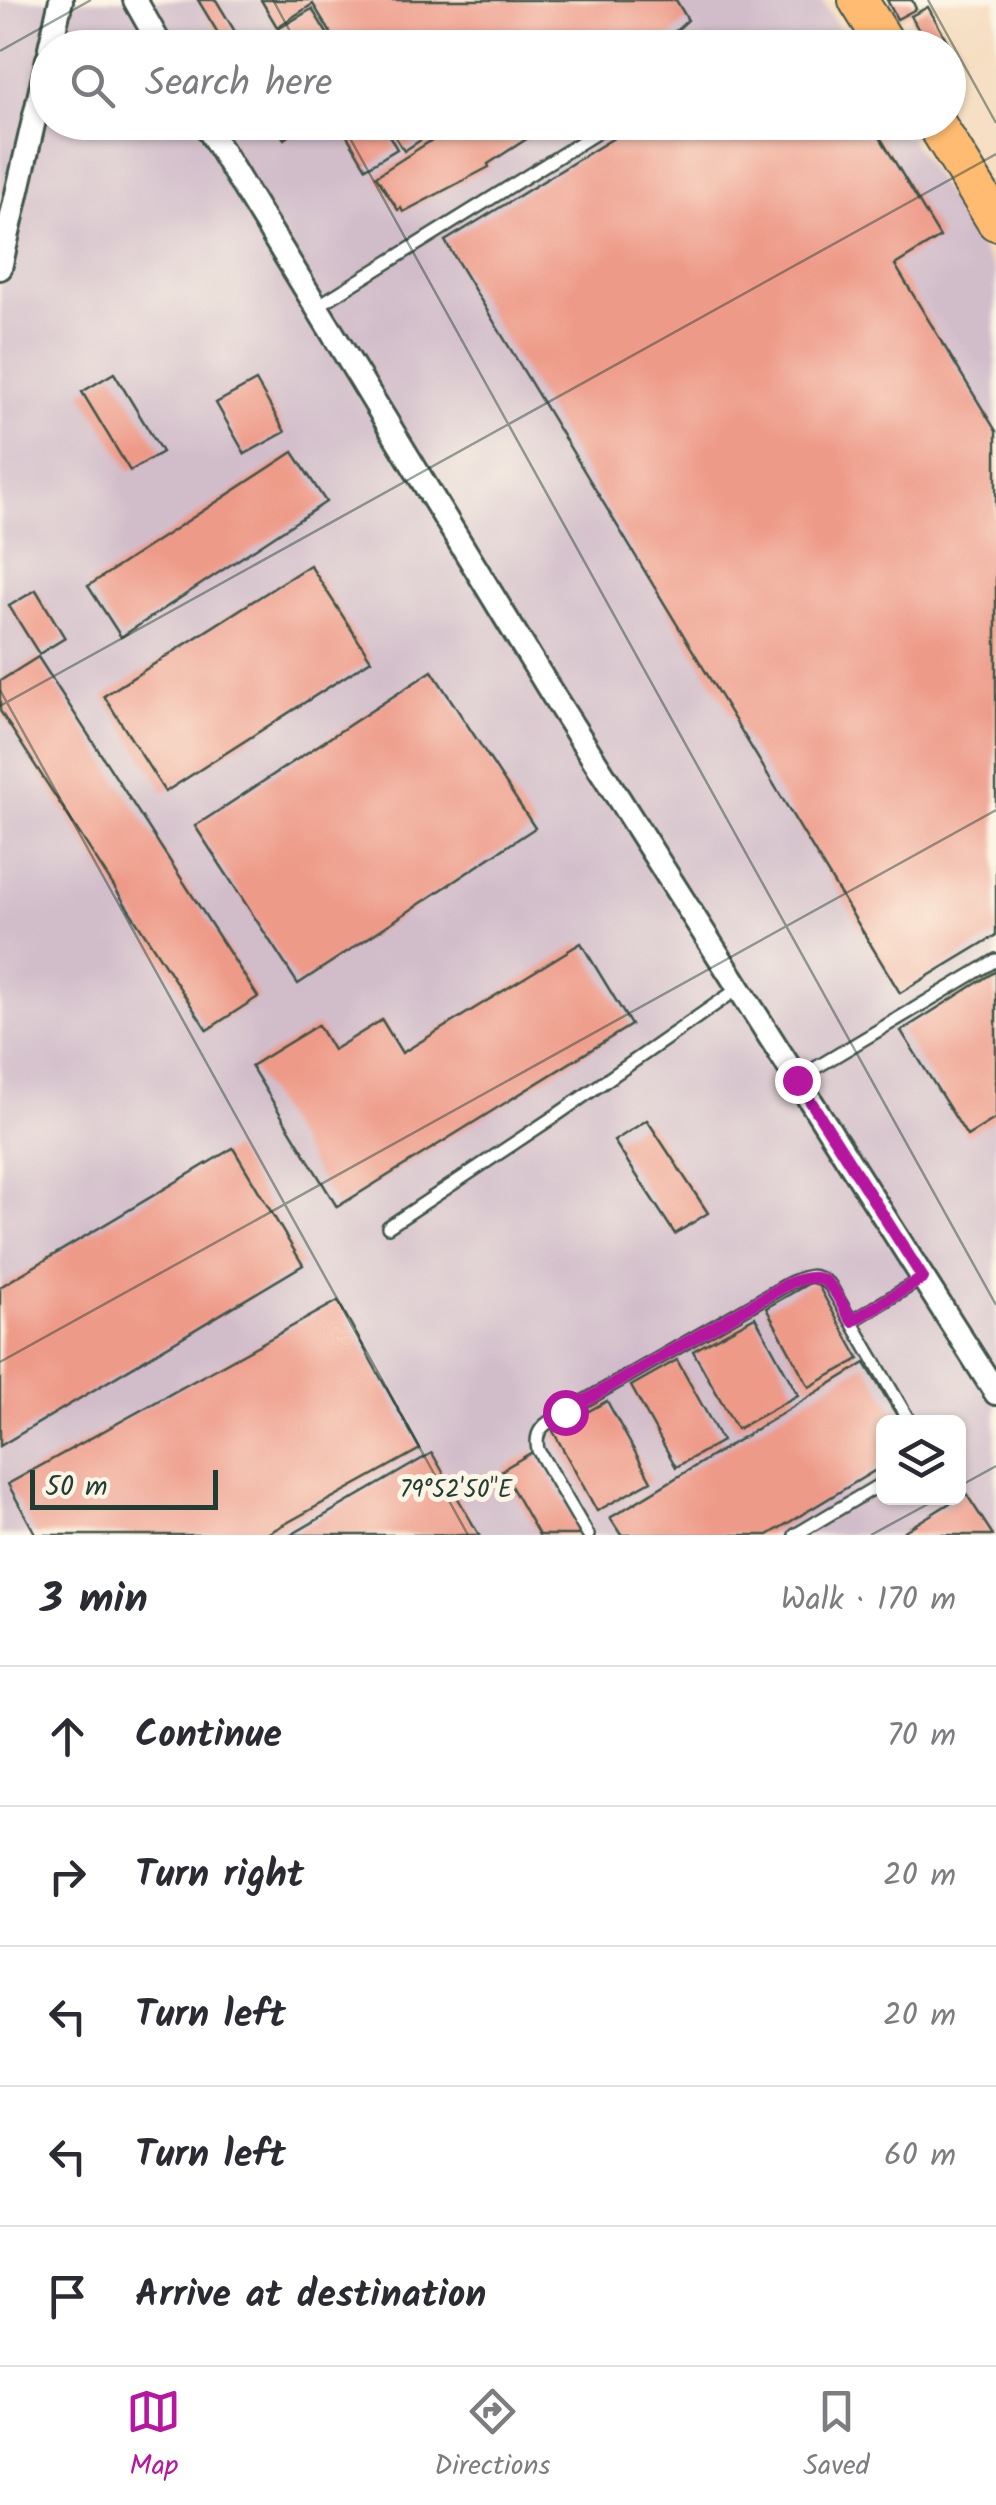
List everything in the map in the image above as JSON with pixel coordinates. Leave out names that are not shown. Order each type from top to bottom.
[{"type":"main road","points":[[858,0],[877,30]]},
{"type":"main road","points":[[946,140],[996,221]]},
{"type":"street","points":[[54,30],[61,0]]},
{"type":"street","points":[[135,0],[152,30]]},
{"type":"street","points":[[0,268],[30,137]]},
{"type":"street","points":[[215,140],[551,692],[996,1392]]},
{"type":"lane","points":[[316,308],[585,140]]},
{"type":"lane","points":[[797,1080],[996,960]]},
{"type":"lane","points":[[388,1227],[739,988]]},
{"type":"lane","points":[[588,1535],[538,1450],[538,1431],[806,1276],[819,1276],[830,1285],[906,1415]]},
{"type":"lane","points":[[852,1321],[923,1278]]},
{"type":"lane","points":[[794,1535],[876,1487]]},
{"type":"shaded area","points":[[0,0],[821,0],[840,30],[30,30],[30,140],[911,140],[996,272],[996,1535],[0,1535]]},
{"type":"building","points":[[198,0],[216,0],[234,30],[216,30]]},
{"type":"building","points":[[261,0],[676,0],[688,20],[677,30],[329,30],[313,4],[277,27]]},
{"type":"building","points":[[887,0],[912,0],[916,9],[897,19]]},
{"type":"building","points":[[928,7],[941,30],[919,30],[911,16]]},
{"type":"building","points":[[312,9],[325,30],[279,30]]},
{"type":"building","points":[[349,140],[392,140],[397,149],[366,168]]},
{"type":"building","points":[[397,140],[421,140],[404,151]]},
{"type":"building","points":[[432,140],[525,140],[489,167],[403,212],[376,176]]},
{"type":"building","points":[[611,140],[882,140],[940,237],[895,265],[996,431],[996,935],[900,993],[445,241]]},
{"type":"building","points":[[114,373],[162,452],[130,471],[82,392]]},
{"type":"building","points":[[256,381],[285,432],[245,454],[216,403]]},
{"type":"building","points":[[293,452],[326,502],[121,637],[88,586]]},
{"type":"building","points":[[310,565],[371,660],[165,792],[104,696]]},
{"type":"building","points":[[36,590],[65,638],[39,654],[9,606]]},
{"type":"building","points":[[38,657],[258,997],[207,1030],[0,711],[0,681]]},
{"type":"building","points":[[432,671],[535,828],[298,984],[195,826]]},
{"type":"building","points":[[581,943],[631,1025],[337,1207],[251,1066],[318,1025],[333,1050],[382,1020],[402,1053]]},
{"type":"building","points":[[996,971],[996,1118],[967,1136],[901,1031]]},
{"type":"building","points":[[647,1120],[708,1213],[675,1234],[614,1141]]},
{"type":"building","points":[[233,1148],[303,1265],[0,1446],[0,1287]]},
{"type":"building","points":[[815,1280],[859,1359],[809,1387],[766,1308]]},
{"type":"building","points":[[338,1301],[420,1449],[265,1535],[36,1535],[8,1484]]},
{"type":"building","points":[[755,1317],[798,1395],[737,1429],[693,1351]]},
{"type":"building","points":[[677,1360],[722,1441],[676,1467],[631,1386]]},
{"type":"building","points":[[865,1363],[897,1415],[876,1415],[876,1470],[768,1535],[621,1535],[610,1518]]},
{"type":"building","points":[[607,1401],[651,1481],[597,1511],[553,1431]]},
{"type":"building","points":[[534,1451],[582,1532],[577,1535],[539,1535],[502,1470]]},
{"type":"building","points":[[432,1453],[479,1535],[291,1535]]},
{"type":"building","points":[[966,1494],[993,1535],[898,1535],[947,1505],[966,1505]]},
{"type":"route","points":[[565,1412],[806,1276],[819,1276],[830,1285],[852,1321],[923,1278],[797,1080]]}]
